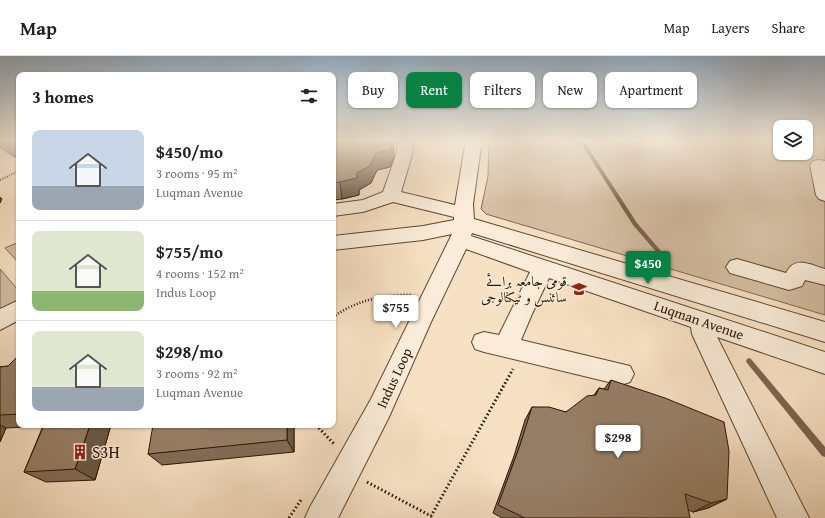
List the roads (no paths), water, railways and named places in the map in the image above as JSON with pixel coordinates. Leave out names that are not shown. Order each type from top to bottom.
[{"type":"street","points":[[336,210],[360,207],[383,200],[391,195],[402,162]]},
{"type":"street","name":"Indus Loop","points":[[321,518],[380,408],[462,225],[471,162]]},
{"type":"street","points":[[819,165],[825,195]]},
{"type":"street","points":[[391,195],[447,210],[462,225]]},
{"type":"street","points":[[336,243],[439,231],[462,225]]},
{"type":"street","name":"Luqman Avenue","points":[[462,225],[543,268],[825,363]]},
{"type":"street","name":"Luqman Avenue","points":[[462,225],[475,226],[825,332]]},
{"type":"street","points":[[737,267],[789,282],[794,280],[799,270],[825,277]]},
{"type":"street","points":[[543,268],[504,346],[621,374]]},
{"type":"street","points":[[0,320],[16,310]]},
{"type":"street","points":[[701,321],[704,334],[793,518]]},
{"type":"waterway","points":[[595,162],[635,224],[666,260]]},
{"type":"waterway","points":[[749,361],[825,453]]},
{"type":"place","name":"قومی جامعہ برائے سائنس و ٹیکنالوجی","points":[[579,289]]},
{"type":"place","name":"S3H","points":[[80,452]]}]
